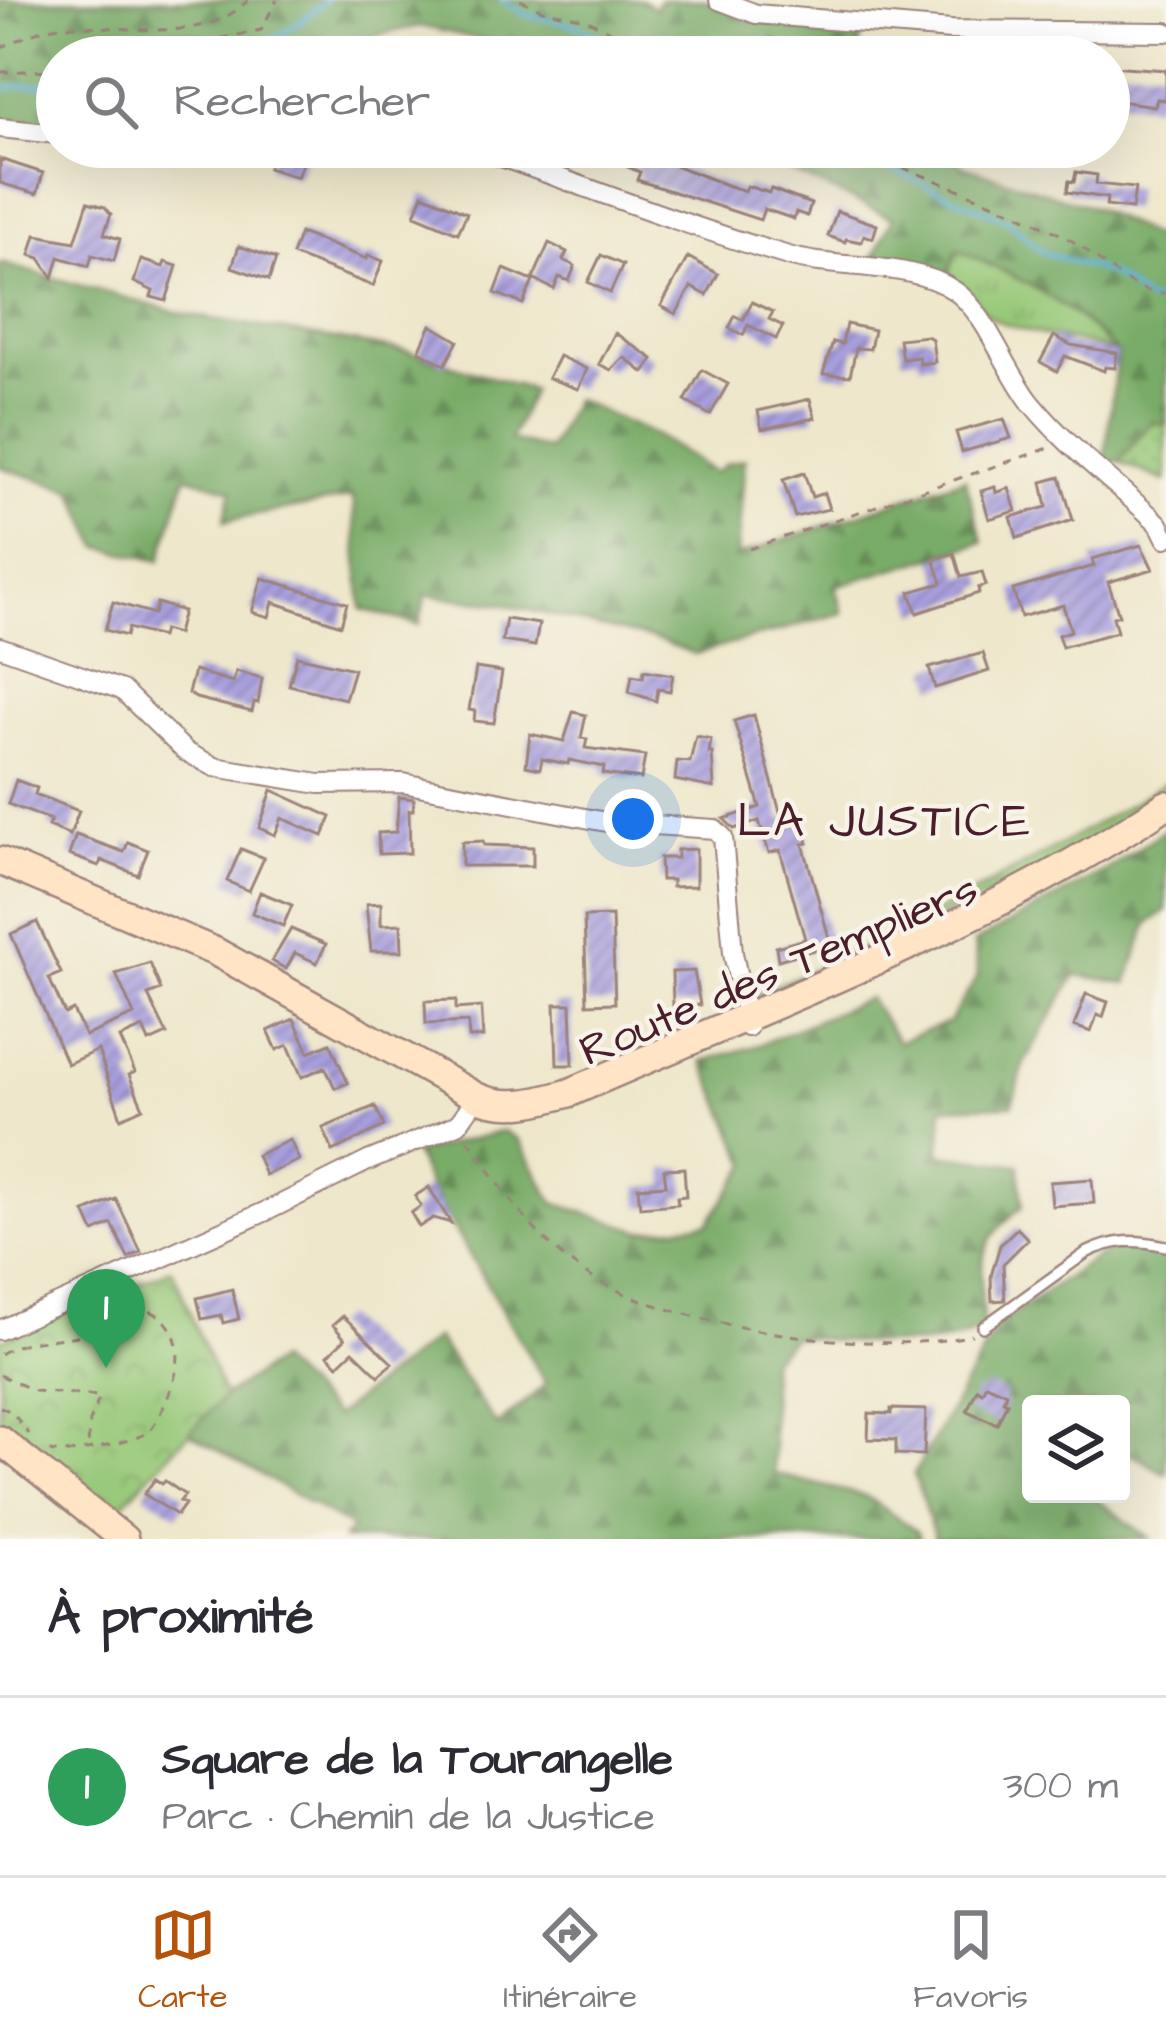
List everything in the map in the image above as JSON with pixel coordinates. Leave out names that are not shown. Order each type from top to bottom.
[{"type":"main road","name":"Route des Templiers","points":[[0,861],[216,952],[417,1066],[424,1078],[469,1110],[506,1117],[542,1113],[861,969],[1069,868],[1166,805]]},
{"type":"main road","name":"Route des Templiers","points":[[746,1023],[879,980],[938,952],[1059,888],[1166,820]]},
{"type":"main road","points":[[0,1440],[124,1539]]},
{"type":"street","points":[[719,0],[755,14],[928,29],[1166,32]]},
{"type":"street","points":[[0,128],[36,132]]},
{"type":"street","points":[[533,168],[789,256],[854,269],[909,272],[955,291],[975,310],[1006,370],[1034,406],[1166,538]]},
{"type":"street","points":[[1145,512],[1166,505]]},
{"type":"street","points":[[0,647],[122,690],[186,752],[215,767],[319,784],[403,783],[606,822],[716,829],[723,836],[733,953],[746,1023]]},
{"type":"street","points":[[0,1330],[272,1210],[469,1110]]},
{"type":"lane","points":[[983,1327],[1104,1244],[1123,1240],[1166,1246]]},
{"type":"path","points":[[0,48],[60,25],[179,30],[238,11],[248,0]]},
{"type":"path","points":[[232,36],[260,30],[279,0]]},
{"type":"path","points":[[520,0],[586,20],[618,36]]},
{"type":"path","points":[[0,72],[36,71]]},
{"type":"path","points":[[901,168],[1071,240],[1153,294],[1166,293]]},
{"type":"path","points":[[749,549],[1057,446],[1065,439]]},
{"type":"path","points":[[469,1110],[524,1221],[590,1276],[659,1304],[762,1332],[920,1344],[972,1335],[983,1327]]},
{"type":"path","points":[[0,1354],[30,1340],[101,1329],[131,1306],[154,1312],[168,1323],[178,1362],[174,1385],[150,1432],[116,1445],[88,1446],[62,1454],[46,1450]]},
{"type":"path","points":[[0,1376],[34,1391],[100,1396],[90,1421],[88,1446]]},
{"type":"path","points":[[0,1408],[12,1412],[37,1442]]},
{"type":"green space","points":[[0,0],[641,0],[656,8],[659,0],[705,0],[747,21],[862,31],[861,36],[465,36],[420,26],[376,36],[36,36],[36,122],[0,121]]},
{"type":"green space","points":[[782,168],[969,168],[1095,208],[1166,243],[1166,425],[1152,422],[1119,462],[1105,460],[1117,353],[1062,305],[957,250],[946,278],[915,264],[873,259],[893,218]]},
{"type":"green space","points":[[956,249],[1043,292],[1117,353],[1026,331],[990,316],[964,288],[946,278]]},
{"type":"green space","points":[[0,263],[183,314],[407,351],[532,390],[510,440],[549,450],[574,399],[656,436],[715,473],[725,464],[745,459],[737,556],[965,478],[983,542],[836,586],[843,613],[695,654],[661,641],[503,604],[426,595],[419,625],[362,609],[353,497],[224,521],[232,490],[186,476],[160,561],[99,547],[73,490],[0,467]]},
{"type":"green space","points":[[1152,422],[1166,425],[1166,481],[1119,462]]},
{"type":"green space","points":[[1166,782],[1166,793],[1019,883],[758,999],[754,994],[965,897]]},
{"type":"green space","points":[[1166,829],[1166,912],[1148,923],[1127,983],[1076,975],[1025,1061],[1012,1105],[943,1107],[940,1154],[1019,1165],[1023,1206],[995,1233],[983,1259],[983,1327],[943,1342],[918,1344],[793,1337],[770,1360],[774,1474],[865,1496],[916,1531],[920,1539],[343,1539],[352,1528],[189,1433],[224,1396],[277,1361],[335,1416],[436,1338],[497,1426],[546,1384],[429,1187],[414,1153],[504,1131],[519,1140],[554,1203],[642,1231],[708,1223],[748,1165],[703,1061],[759,1045],[869,998],[898,1042],[949,1022],[978,976],[974,943],[1107,870]]},
{"type":"green space","points":[[1111,1249],[1166,1255],[1166,1474],[1130,1453],[1130,1395],[1022,1395],[1022,1503],[1102,1503],[1150,1539],[935,1539],[914,1474],[999,1324]]},
{"type":"green space","points":[[172,1269],[224,1396],[112,1515],[0,1424],[0,1340]]},
{"type":"building","points":[[1130,67],[1166,70],[1166,100],[1157,99],[1155,106],[1130,103]]},
{"type":"building","points":[[0,159],[43,173],[37,194],[0,183]]},
{"type":"building","points":[[268,168],[301,168],[297,177]]},
{"type":"building","points":[[630,168],[682,168],[745,191],[747,186],[769,193],[771,189],[811,204],[807,216],[796,212],[794,219],[764,209],[760,220],[637,180],[640,172]]},
{"type":"building","points":[[1076,172],[1097,175],[1096,184],[1135,188],[1132,209],[1106,206],[1107,198],[1067,192]]},
{"type":"building","points":[[423,194],[467,213],[458,233],[415,215]]},
{"type":"building","points":[[88,202],[111,214],[104,234],[120,239],[114,261],[92,255],[89,266],[59,257],[53,278],[40,258],[30,255],[36,235],[75,242]]},
{"type":"building","points":[[837,211],[877,225],[873,238],[864,235],[861,242],[845,242],[828,236]]},
{"type":"building","points":[[300,233],[383,261],[373,286],[292,255]]},
{"type":"building","points":[[549,243],[567,252],[563,260],[575,266],[569,281],[559,277],[554,289],[533,279]]},
{"type":"building","points":[[239,246],[276,259],[269,280],[232,267]]},
{"type":"building","points":[[601,255],[623,265],[610,293],[588,282]]},
{"type":"building","points":[[688,257],[718,274],[707,295],[691,287],[676,314],[661,306]]},
{"type":"building","points":[[141,260],[177,266],[166,301],[151,297],[153,291],[134,282]]},
{"type":"building","points":[[504,269],[533,281],[523,304],[495,293]]},
{"type":"building","points":[[752,302],[773,312],[769,319],[783,326],[776,339],[748,325],[743,335],[729,328],[735,316],[743,320]]},
{"type":"building","points":[[846,324],[874,330],[870,349],[856,348],[850,376],[823,374],[833,342],[842,344]]},
{"type":"building","points":[[431,325],[458,341],[445,365],[419,351]]},
{"type":"building","points":[[615,333],[653,359],[644,373],[624,357],[611,370],[599,364]]},
{"type":"building","points":[[1054,336],[1071,345],[1117,353],[1115,368],[1104,371],[1065,356],[1057,371],[1040,362]]},
{"type":"building","points":[[899,339],[932,339],[935,362],[902,359]]},
{"type":"building","points":[[559,356],[587,369],[578,389],[548,378]]},
{"type":"building","points":[[702,370],[728,384],[710,415],[685,401]]},
{"type":"building","points":[[810,399],[815,418],[762,429],[758,411]]},
{"type":"building","points":[[1004,419],[1011,438],[962,452],[956,432]]},
{"type":"building","points":[[804,473],[812,497],[824,493],[829,509],[795,517],[783,480]]},
{"type":"building","points":[[1060,477],[1073,520],[1017,538],[1011,517],[1047,507],[1042,482]]},
{"type":"building","points":[[995,487],[996,493],[1009,488],[1016,511],[989,519],[981,491]]},
{"type":"building","points":[[1141,545],[1153,569],[1108,582],[1119,615],[1113,617],[1117,632],[1062,647],[1058,635],[1071,631],[1063,605],[1021,617],[1013,590],[1094,566],[1092,559]]},
{"type":"building","points":[[954,553],[961,577],[982,572],[986,585],[978,588],[979,593],[917,613],[910,592],[942,583],[934,559]]},
{"type":"building","points":[[262,578],[347,603],[341,625],[273,602],[269,617],[252,612]]},
{"type":"building","points":[[113,602],[154,614],[157,603],[183,611],[177,634],[163,630],[161,637],[128,628],[126,636],[105,630]]},
{"type":"building","points":[[506,619],[539,624],[535,646],[502,641]]},
{"type":"building","points":[[983,653],[989,671],[935,688],[929,668]]},
{"type":"building","points":[[297,656],[354,669],[345,699],[289,685]]},
{"type":"building","points":[[476,668],[502,672],[494,723],[474,721],[475,711],[469,710]]},
{"type":"building","points":[[644,670],[673,675],[670,691],[658,689],[656,701],[629,692],[632,675],[643,677]]},
{"type":"building","points":[[194,671],[233,682],[236,671],[262,678],[258,703],[254,702],[252,712],[196,698],[188,693]]},
{"type":"building","points":[[573,712],[586,715],[581,738],[587,739],[585,748],[645,756],[641,779],[603,774],[604,767],[569,760],[568,764],[542,759],[540,769],[526,766],[530,734],[564,741]]},
{"type":"building","points":[[754,715],[782,820],[798,816],[803,824],[808,843],[803,844],[831,945],[778,960],[776,947],[805,939],[780,850],[769,853],[759,821],[734,829],[724,819],[760,807],[734,721]]},
{"type":"building","points":[[696,736],[711,739],[714,788],[675,780],[677,761],[690,762]]},
{"type":"building","points":[[16,780],[37,788],[35,794],[79,811],[70,835],[48,826],[51,820],[8,804]]},
{"type":"building","points":[[272,790],[331,817],[323,836],[282,818],[275,835],[259,828]]},
{"type":"building","points":[[399,797],[414,799],[413,810],[409,810],[410,853],[379,854],[378,833],[396,832]]},
{"type":"building","points":[[76,835],[124,852],[128,842],[148,850],[138,875],[101,860],[99,866],[69,855]]},
{"type":"building","points":[[483,841],[484,845],[533,847],[533,866],[462,866],[462,842]]},
{"type":"building","points":[[241,849],[264,858],[249,891],[227,881]]},
{"type":"building","points":[[696,849],[696,886],[672,887],[672,880],[661,880],[660,858],[677,858],[677,850]]},
{"type":"building","points":[[260,892],[292,905],[283,926],[252,913]]},
{"type":"building","points":[[381,903],[381,925],[401,924],[402,951],[371,951],[366,904]]},
{"type":"building","points":[[612,916],[615,1003],[587,1004],[584,917]]},
{"type":"building","points":[[37,922],[61,973],[49,978],[65,1014],[73,1010],[85,1036],[134,1015],[116,974],[150,963],[161,990],[148,995],[167,1034],[149,1042],[143,1028],[120,1038],[135,1072],[129,1075],[143,1108],[121,1118],[98,1050],[67,1064],[11,934]]},
{"type":"building","points":[[291,929],[326,944],[317,963],[295,953],[286,969],[272,961]]},
{"type":"building","points":[[694,971],[700,1005],[673,1006],[672,972]]},
{"type":"building","points":[[1086,994],[1108,1002],[1091,1032],[1074,1026]]},
{"type":"building","points":[[456,1000],[456,1009],[481,1007],[483,1037],[469,1038],[468,1022],[426,1024],[425,1001]]},
{"type":"building","points":[[555,1004],[571,1004],[573,1065],[557,1065]]},
{"type":"building","points":[[294,1019],[309,1052],[330,1043],[348,1083],[335,1088],[325,1067],[302,1077],[288,1045],[277,1050],[268,1031]]},
{"type":"building","points":[[375,1106],[384,1126],[333,1151],[323,1128]]},
{"type":"building","points":[[290,1140],[299,1160],[265,1175],[257,1155]]},
{"type":"building","points":[[684,1168],[686,1196],[677,1197],[678,1204],[640,1207],[638,1187],[666,1185],[664,1169]]},
{"type":"building","points":[[1092,1179],[1094,1203],[1052,1206],[1050,1182]]},
{"type":"building","points":[[429,1187],[451,1223],[433,1218],[419,1227],[411,1213],[421,1206],[415,1196]]},
{"type":"building","points":[[116,1199],[141,1252],[128,1258],[112,1224],[94,1232],[85,1212]]},
{"type":"building","points":[[1017,1228],[1028,1239],[1003,1264],[1005,1300],[992,1301],[991,1276],[1000,1245]]},
{"type":"building","points":[[232,1289],[239,1319],[223,1323],[221,1315],[202,1319],[197,1298]]},
{"type":"building","points":[[343,1316],[392,1363],[379,1376],[353,1351],[338,1365],[328,1355],[345,1339],[333,1325]]},
{"type":"building","points":[[986,1384],[1006,1393],[1003,1401],[1007,1403],[997,1424],[967,1411],[977,1389],[982,1392]]},
{"type":"building","points":[[891,1409],[926,1410],[924,1455],[896,1454],[896,1440],[868,1439],[869,1413],[891,1414]]},
{"type":"building","points":[[155,1479],[185,1495],[177,1515],[144,1494]]},
{"type":"waterway","points":[[277,36],[326,0]]},
{"type":"waterway","points":[[501,0],[526,15],[579,26],[599,36]]},
{"type":"waterway","points":[[0,88],[36,85]]},
{"type":"waterway","points":[[887,168],[1007,220],[1042,252],[1112,275],[1149,302],[1166,302]]},
{"type":"place","name":"Square de la Tourangelle","points":[[106,1368]]},
{"type":"district","name":"LA JUSTICE","points":[[885,819]]}]
